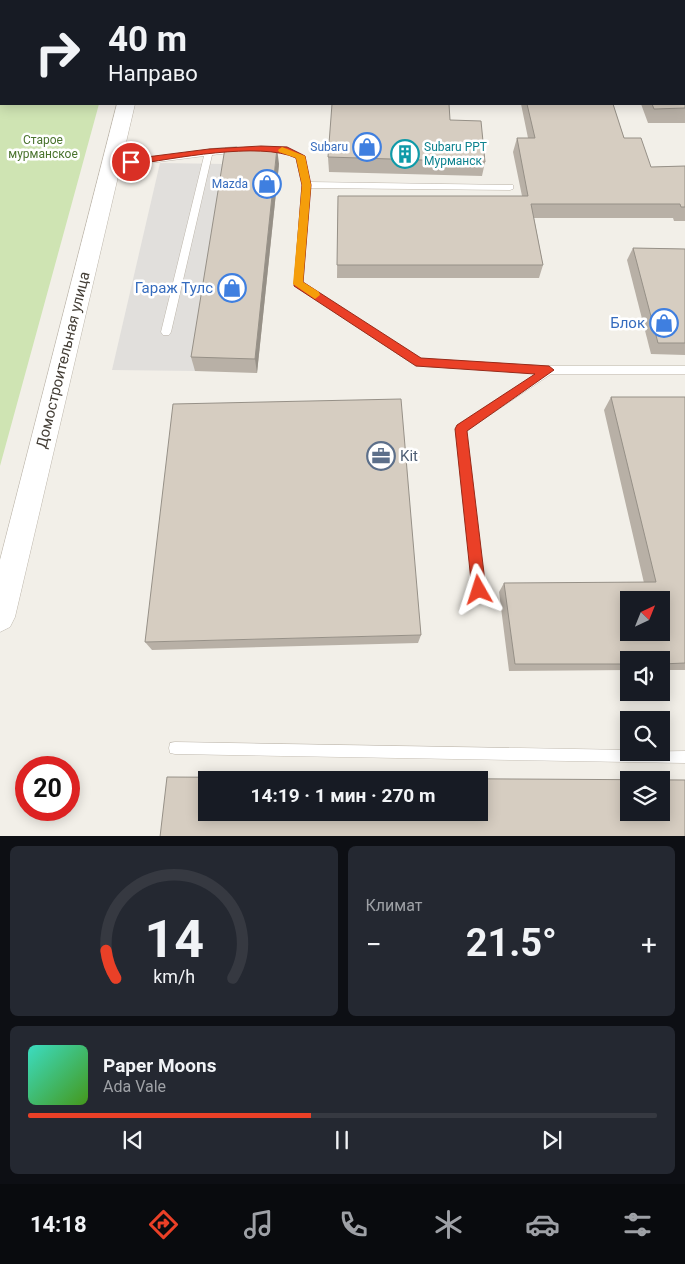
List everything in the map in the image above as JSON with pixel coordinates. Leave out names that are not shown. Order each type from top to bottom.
[{"type":"street","name":"Домостроительная улица","points":[[0,617],[126,105]]},
{"type":"lane","points":[[111,165],[209,152],[248,149],[287,150],[300,156],[306,185],[298,284],[419,363],[549,370],[685,370]]},
{"type":"lane","points":[[166,332],[209,152]]},
{"type":"lane","points":[[306,185],[510,186]]},
{"type":"lane","points":[[479,590],[461,429],[549,370]]},
{"type":"lane","points":[[175,748],[685,758]]},
{"type":"green space","name":"Старое мурманское","points":[[0,105],[99,105],[0,466]]},
{"type":"shaded area","points":[[160,163],[227,164],[195,371],[112,370]]},
{"type":"building","points":[[332,105],[449,105],[450,120],[481,121],[485,162],[328,157]]},
{"type":"building","points":[[527,105],[613,105],[624,138],[641,138],[651,167],[685,166],[685,207],[681,207],[680,204],[531,204],[543,265],[337,265],[338,196],[528,196],[517,138],[535,138]]},
{"type":"building","points":[[652,105],[685,105],[685,108],[654,109]]},
{"type":"building","points":[[225,148],[277,148],[255,359],[191,357]]},
{"type":"building","name":"Блок","points":[[633,248],[685,249],[685,343],[658,343]]},
{"type":"building","points":[[611,397],[685,397],[685,663],[670,664],[670,651],[620,651],[620,664],[515,664],[504,583],[656,582]]},
{"type":"building","points":[[401,399],[421,635],[145,642],[173,404]]},
{"type":"building","points":[[167,777],[198,777],[198,821],[488,821],[488,779],[620,780],[620,821],[670,821],[670,780],[685,780],[685,836],[160,836]]},
{"type":"slow traffic","points":[[282,150],[287,150],[300,156],[306,185],[298,284],[315,295]]},
{"type":"place","name":"Subaru","points":[[367,147]]},
{"type":"place","name":"Subaru РРТ Мурманск","points":[[405,154]]},
{"type":"place","name":"Mazda","points":[[267,184]]},
{"type":"place","name":"Гараж Тулс","points":[[232,288]]},
{"type":"place","name":"Блок","points":[[664,323]]},
{"type":"place","name":"Kit","points":[[381,456]]},
{"type":"route","points":[[131,162],[209,152],[261,148],[287,150],[300,156],[306,185],[298,284],[419,363],[549,370],[461,429],[479,590]]}]
